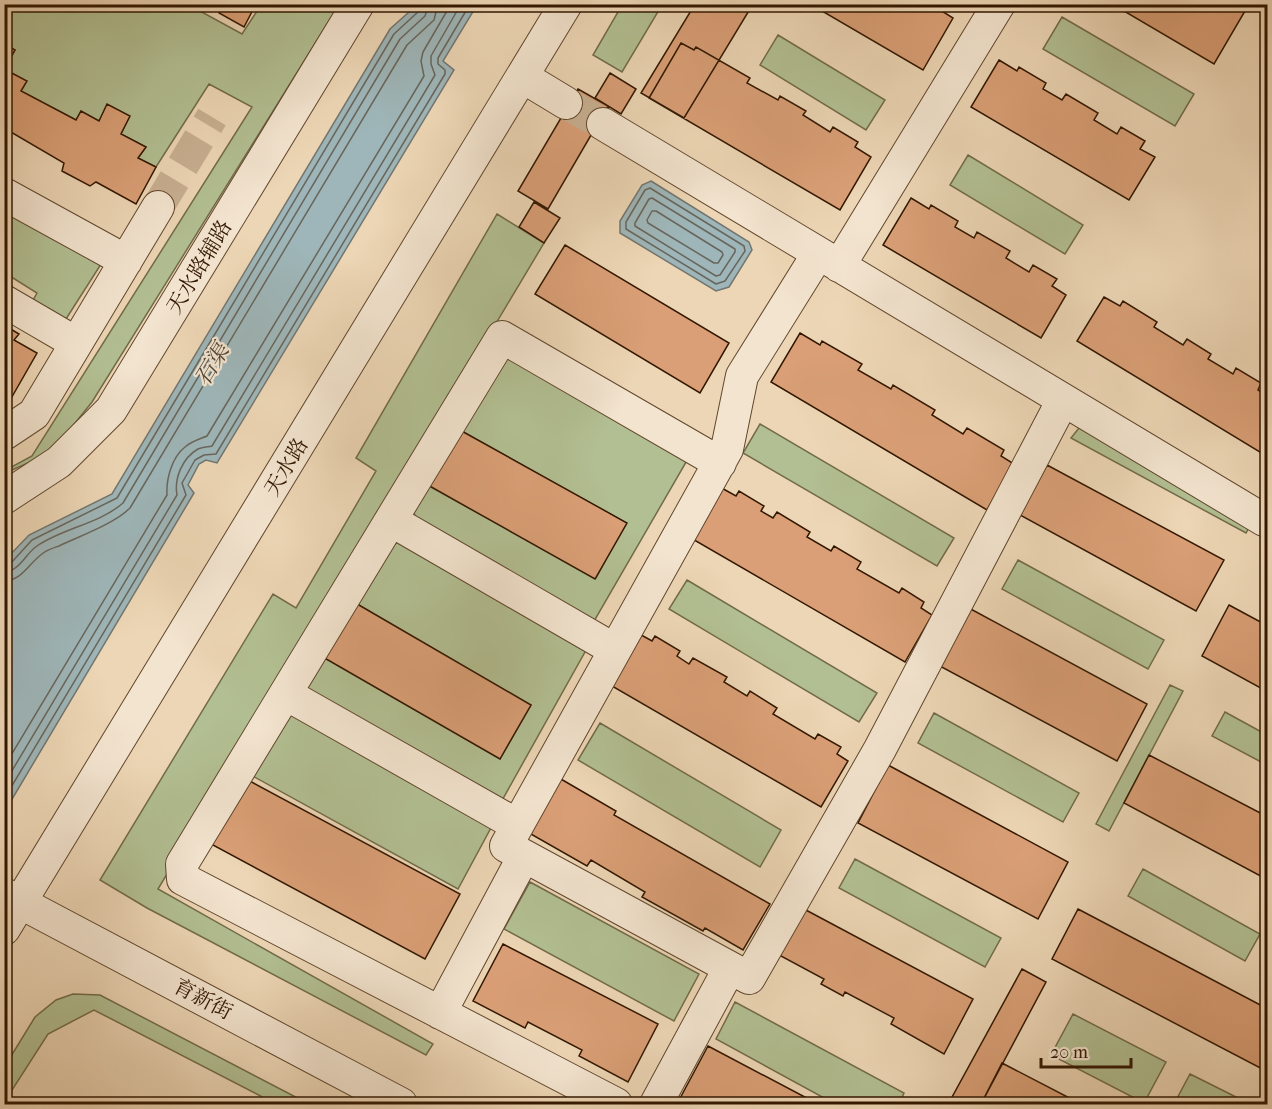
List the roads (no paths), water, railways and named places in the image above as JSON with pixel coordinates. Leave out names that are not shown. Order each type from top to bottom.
[{"type":"street","name":"天水路辅路","points":[[4,498],[59,462],[111,410],[358,4]]},
{"type":"street","name":"天水路","points":[[4,929],[13,898],[523,77],[566,4]]},
{"type":"street","points":[[999,4],[829,260],[742,376],[727,449],[720,463],[506,846],[749,978],[880,749],[1064,400]]},
{"type":"street","points":[[523,77],[566,103]]},
{"type":"street","points":[[603,124],[1264,520]]},
{"type":"street","points":[[4,194],[126,261]]},
{"type":"street","points":[[4,434],[34,414],[158,207]]},
{"type":"street","points":[[4,301],[76,343]]},
{"type":"street","points":[[616,1104],[183,879],[182,864],[502,338],[720,463]]},
{"type":"street","points":[[392,521],[615,650]]},
{"type":"street","points":[[286,694],[517,825]]},
{"type":"street","points":[[440,1013],[524,856]]},
{"type":"street","name":"育新街","points":[[13,898],[401,1104]]},
{"type":"street","points":[[656,1104],[729,969]]},
{"type":"water","name":"石渠","points":[[418,4],[477,5],[443,61],[454,70],[217,463],[206,460],[199,464],[188,485],[194,493],[5,811],[4,579],[7,558],[29,535],[112,494],[390,29]]},
{"type":"water","points":[[651,181],[749,242],[752,250],[729,287],[716,291],[620,233],[620,221],[642,185]]},
{"type":"tunnel","points":[[566,103],[603,124]]},
{"type":"tunnel","points":[[158,207],[212,117]]}]
